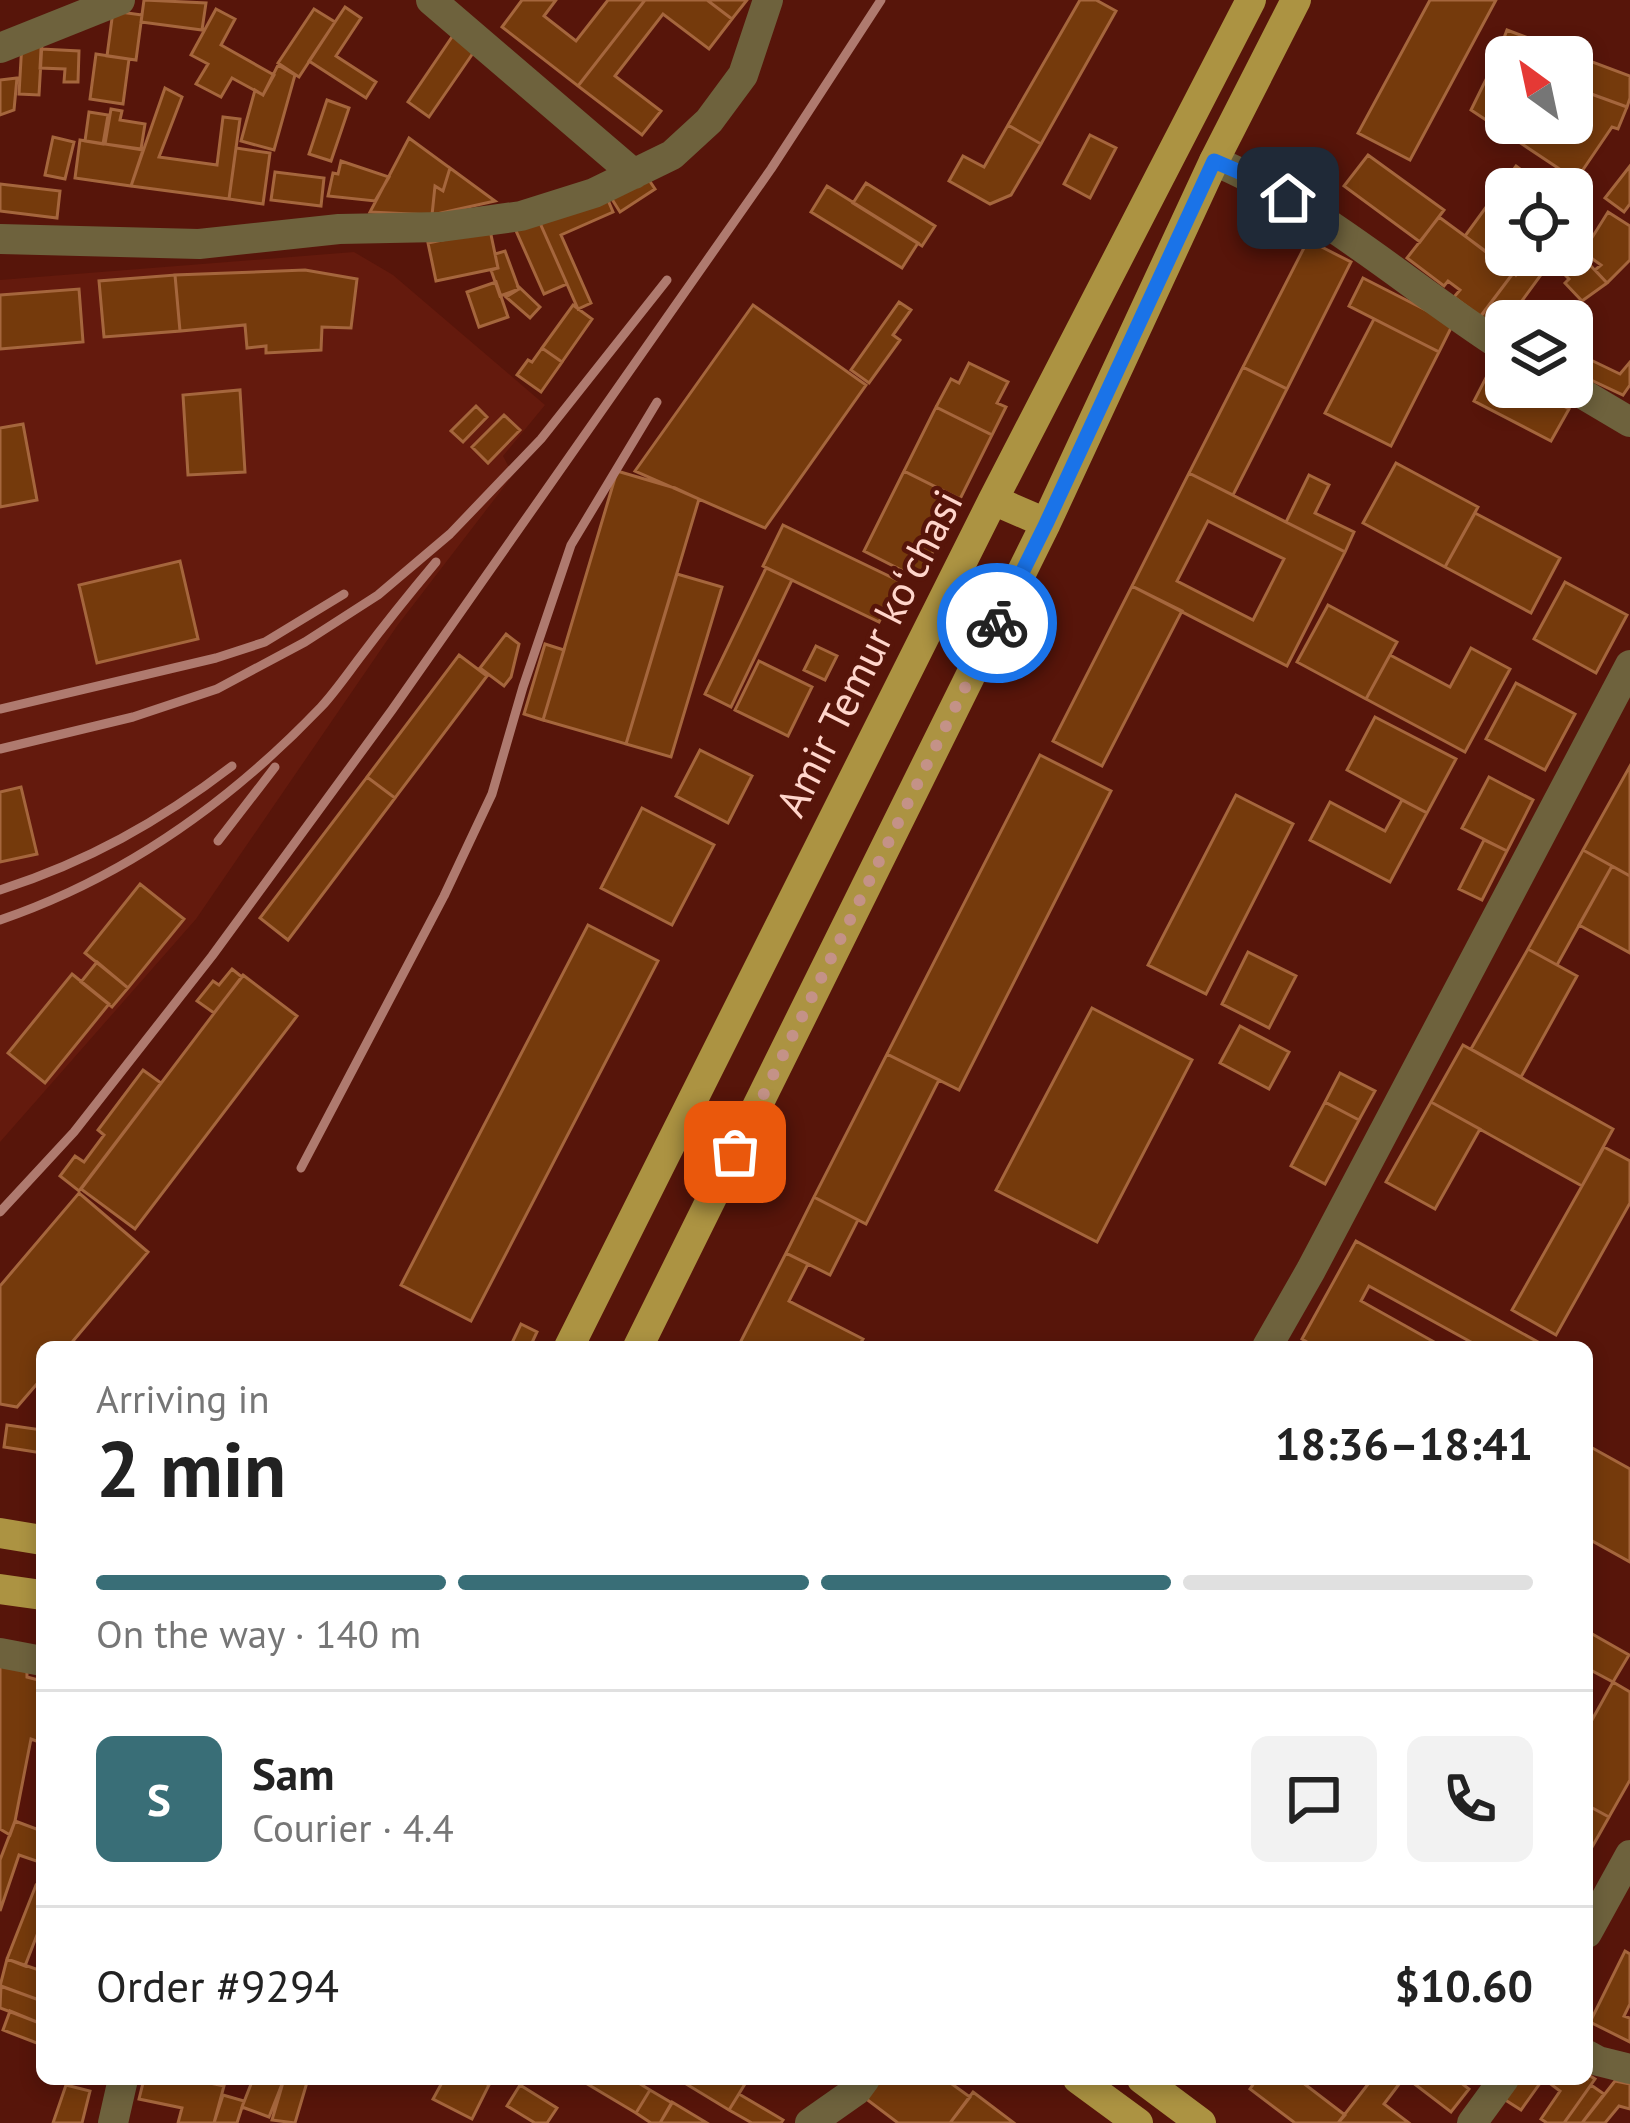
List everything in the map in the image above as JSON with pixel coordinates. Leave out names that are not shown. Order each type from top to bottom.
[{"type":"main road","name":"Amir Temur koʻchasi","points":[[572,1341],[993,500],[1251,0]]},
{"type":"main road","points":[[641,1341],[1046,524],[1214,161],[1296,0]]},
{"type":"main road","points":[[993,500],[1046,524]]},
{"type":"main road","points":[[0,1533],[36,1539]]},
{"type":"main road","points":[[0,1588],[36,1594]]},
{"type":"main road","points":[[1086,2085],[1138,2123]]},
{"type":"main road","points":[[1150,2085],[1201,2123]]},
{"type":"street","points":[[0,48],[120,0]]},
{"type":"street","points":[[430,0],[634,174]]},
{"type":"street","points":[[0,239],[199,244],[339,229],[441,227],[520,216],[594,193],[673,155],[709,122],[743,75],[768,0]]},
{"type":"street","points":[[1214,161],[1288,198],[1485,335]]},
{"type":"street","points":[[1593,400],[1630,422]]},
{"type":"street","points":[[1270,1341],[1630,665]]},
{"type":"street","points":[[0,1654],[36,1660]]},
{"type":"street","points":[[1593,1922],[1630,1855]]},
{"type":"street","points":[[1593,2058],[1630,2069]]},
{"type":"street","points":[[113,2123],[122,2085]]},
{"type":"street","points":[[810,2123],[861,2085]]},
{"type":"street","points":[[1472,2123],[1500,2085]]},
{"type":"shaded area","points":[[354,252],[393,275],[545,405],[503,456],[513,475],[397,626],[196,919],[0,1142],[0,280]]},
{"type":"building","points":[[144,0],[206,3],[202,30],[141,22]]},
{"type":"building","points":[[522,0],[556,0],[544,16],[576,41],[608,0],[645,0],[578,86],[502,27]]},
{"type":"building","points":[[645,0],[707,0],[732,19],[709,49],[663,14],[615,76],[661,111],[642,135],[578,86]]},
{"type":"building","points":[[707,0],[747,0],[732,19]]},
{"type":"building","points":[[1080,0],[1096,0],[1116,11],[1041,144],[1008,125]]},
{"type":"building","points":[[1430,0],[1496,0],[1410,160],[1358,133]]},
{"type":"building","points":[[345,7],[361,18],[336,56],[376,82],[366,98],[309,61]]},
{"type":"building","points":[[216,9],[235,19],[221,45],[274,75],[263,95],[232,78],[221,97],[196,84],[208,64],[191,55]]},
{"type":"building","points":[[314,9],[335,22],[299,77],[278,63]]},
{"type":"building","points":[[113,11],[142,15],[136,60],[107,56]]},
{"type":"building","points":[[458,28],[480,43],[429,117],[408,102]]},
{"type":"building","points":[[22,42],[42,43],[39,95],[19,94]]},
{"type":"building","points":[[41,49],[79,51],[78,82],[64,82],[65,69],[40,68]]},
{"type":"building","points":[[96,54],[129,59],[123,104],[90,99]]},
{"type":"building","points":[[1593,62],[1630,76],[1627,107],[1593,95]]},
{"type":"building","points":[[278,65],[295,75],[274,150],[241,141],[255,90],[263,95]]},
{"type":"building","points":[[17,78],[14,110],[0,115],[0,80]]},
{"type":"building","points":[[1485,81],[1485,119],[1471,110]]},
{"type":"building","points":[[165,88],[182,97],[159,157],[217,165],[223,117],[240,119],[229,199],[131,186]]},
{"type":"building","points":[[1593,95],[1627,107],[1618,129],[1612,127],[1584,168],[1558,168],[1522,144],[1593,144]]},
{"type":"building","points":[[327,100],[349,108],[331,161],[309,154]]},
{"type":"building","points":[[111,109],[122,111],[120,120],[145,124],[141,149],[105,144]]},
{"type":"building","points":[[89,112],[108,115],[103,144],[85,141]]},
{"type":"building","points":[[1008,125],[1041,144],[1011,195],[990,204],[949,181],[963,156],[984,167]]},
{"type":"building","points":[[1090,135],[1116,148],[1090,198],[1064,184]]},
{"type":"building","points":[[53,137],[74,142],[65,179],[45,175]]},
{"type":"building","points":[[409,138],[450,168],[443,191],[435,186],[432,215],[370,212]]},
{"type":"building","points":[[80,140],[143,150],[131,186],[75,178]]},
{"type":"building","points":[[236,148],[270,153],[263,204],[229,199]]},
{"type":"building","points":[[1368,155],[1444,210],[1420,242],[1344,186]]},
{"type":"building","points":[[341,161],[389,177],[375,201],[328,196]]},
{"type":"building","points":[[1630,166],[1630,204],[1624,212],[1605,198]]},
{"type":"building","points":[[450,168],[495,201],[432,215],[435,186],[443,191]]},
{"type":"building","points":[[275,172],[324,178],[321,206],[271,200]]},
{"type":"building","points":[[645,174],[655,189],[620,212],[610,196]]},
{"type":"building","points":[[866,183],[935,226],[922,246],[853,203]]},
{"type":"building","points":[[0,184],[60,191],[57,218],[0,211]]},
{"type":"building","points":[[827,186],[918,243],[902,268],[811,212]]},
{"type":"building","points":[[605,193],[613,212],[561,235],[591,303],[578,309],[540,223]]},
{"type":"building","points":[[1485,209],[1485,251],[1465,236]]},
{"type":"building","points":[[1608,212],[1630,226],[1630,260],[1607,283],[1595,270],[1601,265],[1593,259],[1593,236]]},
{"type":"building","points":[[536,214],[567,284],[544,294],[513,224]]},
{"type":"building","points":[[1439,217],[1485,251],[1485,276],[1511,276],[1493,300],[1485,300],[1480,317],[1454,297],[1460,290],[1448,281],[1444,286],[1407,258]]},
{"type":"building","points":[[490,230],[498,268],[436,281],[428,243]]},
{"type":"building","points":[[1308,240],[1351,262],[1287,389],[1243,367]]},
{"type":"building","points":[[505,251],[519,289],[500,296],[491,270],[498,268],[495,254]]},
{"type":"building","points":[[1593,268],[1607,283],[1581,300],[1565,283],[1566,276],[1593,276]]},
{"type":"building","points":[[305,270],[357,279],[351,328],[322,327],[321,350],[266,353],[266,346],[247,348],[245,325],[180,331],[175,275]]},
{"type":"building","points":[[175,275],[180,331],[104,337],[99,281]]},
{"type":"building","points":[[1511,276],[1540,276],[1522,300],[1493,300]]},
{"type":"building","points":[[1363,278],[1453,324],[1439,352],[1349,306]]},
{"type":"building","points":[[496,282],[508,317],[479,327],[467,292]]},
{"type":"building","points":[[517,285],[540,307],[530,318],[506,297],[519,289]]},
{"type":"building","points":[[79,289],[83,342],[0,349],[0,295]]},
{"type":"building","points":[[899,302],[911,310],[893,335],[900,340],[869,383],[851,370]]},
{"type":"building","points":[[573,305],[592,319],[562,362],[542,348]]},
{"type":"building","points":[[753,305],[866,385],[765,528],[635,471]]},
{"type":"building","points":[[1485,311],[1485,329],[1475,324]]},
{"type":"building","points":[[1374,319],[1439,352],[1391,446],[1325,413]]},
{"type":"building","points":[[542,348],[562,362],[541,392],[517,375]]},
{"type":"building","points":[[1593,361],[1620,374],[1630,362],[1630,385],[1623,395],[1593,381]]},
{"type":"building","points":[[969,363],[1008,382],[997,403],[1006,407],[992,435],[936,407],[951,379],[959,383]]},
{"type":"building","points":[[1243,367],[1287,389],[1233,495],[1189,473]]},
{"type":"building","points":[[1485,380],[1485,407],[1474,401]]},
{"type":"building","points":[[240,390],[245,472],[188,475],[183,395]]},
{"type":"building","points":[[476,406],[487,417],[463,442],[451,431]]},
{"type":"building","points":[[936,407],[992,435],[960,499],[904,471]]},
{"type":"building","points":[[1487,408],[1567,408],[1551,441]]},
{"type":"building","points":[[504,415],[520,430],[488,463],[472,447]]},
{"type":"building","points":[[23,424],[37,500],[0,507],[0,428]]},
{"type":"building","points":[[1396,463],[1478,507],[1445,567],[1363,523]]},
{"type":"building","points":[[617,471],[699,499],[626,744],[543,720]]},
{"type":"building","points":[[904,471],[960,499],[919,579],[864,551]]},
{"type":"building","points":[[1189,473],[1345,552],[1287,666],[1132,586]],"holes":[[[1208,521],[1284,559],[1253,620],[1177,581]]]},
{"type":"building","points":[[1309,475],[1329,485],[1315,513],[1354,532],[1345,552],[1286,522]]},
{"type":"building","points":[[1475,513],[1560,558],[1531,613],[1445,567]]},
{"type":"building","points":[[783,525],[899,581],[879,622],[763,566]]},
{"type":"building","points":[[180,561],[198,639],[97,663],[79,585]]},
{"type":"building","points":[[766,568],[792,580],[731,707],[705,694]]},
{"type":"building","points":[[677,574],[722,587],[671,757],[626,744]]},
{"type":"building","points":[[1565,582],[1627,615],[1596,673],[1534,639]]},
{"type":"building","points":[[1132,586],[1182,611],[1102,766],[1053,741]]},
{"type":"building","points":[[1328,605],[1397,642],[1366,699],[1297,662]]},
{"type":"building","points":[[506,634],[519,644],[504,686],[480,668]]},
{"type":"building","points":[[545,644],[564,650],[543,720],[524,714]]},
{"type":"building","points":[[816,646],[837,656],[825,680],[804,670]]},
{"type":"building","points":[[1471,648],[1510,669],[1465,752],[1366,699],[1390,655],[1450,687]]},
{"type":"building","points":[[459,655],[487,676],[395,798],[367,777]]},
{"type":"building","points":[[759,661],[812,687],[788,736],[735,710]]},
{"type":"building","points":[[1516,683],[1575,714],[1545,770],[1486,739]]},
{"type":"building","points":[[1375,717],[1456,759],[1427,813],[1347,770]]},
{"type":"building","points":[[700,750],[752,776],[728,823],[676,796]]},
{"type":"building","points":[[1040,755],[1111,791],[959,1090],[887,1054]]},
{"type":"building","points":[[1630,766],[1630,876],[1583,850]]},
{"type":"building","points":[[367,777],[395,798],[288,940],[260,918]]},
{"type":"building","points":[[1489,777],[1533,800],[1507,851],[1462,828]]},
{"type":"building","points":[[21,787],[37,854],[0,862],[0,792]]},
{"type":"building","points":[[1236,795],[1293,824],[1206,994],[1148,965]]},
{"type":"building","points":[[1402,800],[1427,813],[1390,882],[1310,840],[1330,802],[1385,831]]},
{"type":"building","points":[[642,808],[714,845],[672,925],[601,888]]},
{"type":"building","points":[[1484,840],[1507,851],[1482,900],[1459,889]]},
{"type":"building","points":[[1583,850],[1612,866],[1557,965],[1528,949]]},
{"type":"building","points":[[1612,866],[1630,876],[1630,953],[1579,925]]},
{"type":"building","points":[[140,884],[184,919],[128,988],[85,953]]},
{"type":"building","points":[[588,925],[658,961],[471,1321],[401,1285]]},
{"type":"building","points":[[1528,949],[1577,976],[1521,1077],[1471,1049]]},
{"type":"building","points":[[1248,952],[1296,976],[1269,1028],[1222,1004]]},
{"type":"building","points":[[97,962],[128,988],[112,1007],[81,982]]},
{"type":"building","points":[[232,969],[242,977],[214,1013],[197,1001],[213,981],[219,985]]},
{"type":"building","points":[[72,974],[109,1004],[45,1083],[8,1053]]},
{"type":"building","points":[[243,975],[297,1016],[135,1229],[81,1189]]},
{"type":"building","points":[[1092,1008],[1192,1060],[1097,1242],[996,1190]]},
{"type":"building","points":[[1240,1026],[1289,1052],[1269,1089],[1220,1063]]},
{"type":"building","points":[[1463,1045],[1613,1129],[1582,1186],[1431,1102]]},
{"type":"building","points":[[887,1054],[939,1080],[866,1224],[814,1197]]},
{"type":"building","points":[[143,1070],[161,1083],[79,1191],[60,1176],[75,1156],[84,1162],[104,1135],[98,1130]]},
{"type":"building","points":[[1340,1073],[1375,1091],[1359,1120],[1325,1102]]},
{"type":"building","points":[[1325,1102],[1359,1120],[1325,1184],[1291,1166]]},
{"type":"building","points":[[1431,1102],[1480,1129],[1435,1209],[1386,1182]]},
{"type":"building","points":[[1604,1147],[1630,1161],[1630,1203],[1556,1335],[1512,1310]]},
{"type":"building","points":[[79,1193],[148,1252],[73,1341],[36,1341],[36,1385],[17,1407],[0,1404],[0,1286]]},
{"type":"building","points":[[814,1197],[858,1220],[830,1275],[786,1253]]},
{"type":"building","points":[[1356,1241],[1536,1341],[1469,1341],[1369,1286],[1361,1301],[1432,1341],[1302,1339]]},
{"type":"building","points":[[786,1253],[808,1264],[789,1301],[863,1339],[862,1341],[741,1341]]},
{"type":"building","points":[[521,1324],[537,1332],[533,1341],[513,1341]]},
{"type":"building","points":[[7,1425],[36,1429],[36,1452],[4,1447]]},
{"type":"building","points":[[1593,1448],[1630,1469],[1630,1562],[1593,1541]]},
{"type":"building","points":[[1593,1634],[1629,1655],[1613,1682],[1593,1671]]},
{"type":"building","points":[[0,1665],[27,1668],[27,1677],[36,1679],[36,1741],[31,1739],[10,1835],[0,1829]]},
{"type":"building","points":[[1613,1682],[1630,1692],[1630,1780],[1609,1817],[1593,1808],[1593,1718]]},
{"type":"building","points":[[1593,1808],[1609,1817],[1593,1845]]},
{"type":"building","points":[[15,1821],[36,1829],[36,1861],[19,1855],[0,1911],[0,1860]]},
{"type":"building","points":[[36,1885],[36,1938],[25,1966],[7,1959]]},
{"type":"building","points":[[1625,1951],[1630,1954],[1630,2004],[1624,2016],[1630,2018],[1630,2042],[1593,2024]]},
{"type":"building","points":[[7,1959],[36,1969],[36,1999],[0,1986]]},
{"type":"building","points":[[1,1986],[36,1999],[36,2022],[0,2008]]},
{"type":"building","points":[[10,2011],[36,2022],[36,2043],[3,2030]]},
{"type":"building","points":[[1615,2081],[1630,2084],[1630,2109],[1619,2106],[1605,2123],[1582,2123]]},
{"type":"building","points":[[66,2085],[90,2091],[82,2123],[53,2123]]},
{"type":"building","points":[[142,2085],[224,2086],[214,2123],[178,2123],[182,2108],[139,2099]]},
{"type":"building","points":[[251,2085],[282,2085],[269,2117],[242,2107]]},
{"type":"building","points":[[282,2085],[306,2085],[295,2123],[272,2120]]},
{"type":"building","points":[[441,2085],[489,2085],[472,2119],[433,2099]]},
{"type":"building","points":[[520,2085],[557,2108],[547,2123],[535,2123],[507,2106]]},
{"type":"building","points":[[589,2085],[642,2085],[650,2090],[636,2113]]},
{"type":"building","points":[[688,2085],[744,2085],[729,2110]]},
{"type":"building","points":[[868,2085],[953,2085],[970,2097],[950,2123],[898,2123],[861,2095]]},
{"type":"building","points":[[1253,2085],[1306,2085],[1345,2115],[1338,2123],[1295,2123],[1250,2089]]},
{"type":"building","points":[[1367,2085],[1398,2085],[1384,2104],[1409,2123],[1338,2123]]},
{"type":"building","points":[[1416,2085],[1464,2085],[1469,2089],[1451,2112]]},
{"type":"building","points":[[1503,2085],[1539,2085],[1521,2110],[1496,2094]]},
{"type":"building","points":[[1552,2085],[1591,2085],[1564,2123],[1547,2123],[1541,2119],[1560,2091]]},
{"type":"building","points":[[1591,2085],[1604,2094],[1582,2123],[1564,2123]]},
{"type":"building","points":[[650,2090],[672,2103],[660,2123],[636,2113]]},
{"type":"building","points":[[973,2092],[1014,2123],[950,2123]]},
{"type":"building","points":[[739,2094],[783,2120],[752,2123],[729,2110]]},
{"type":"building","points":[[223,2095],[244,2101],[237,2123],[214,2123]]},
{"type":"building","points":[[672,2102],[707,2123],[660,2123]]},
{"type":"railway","points":[[0,1212],[74,1132],[212,956],[392,710],[771,169],[881,0]]},
{"type":"railway","points":[[0,749],[133,717],[217,689],[305,642],[378,595],[450,534],[541,439],[667,280]]},
{"type":"railway","points":[[301,1168],[444,896],[492,794],[571,545],[657,402]]},
{"type":"railway","points":[[0,920],[132,859],[250,774],[326,701],[436,562]]},
{"type":"railway","points":[[0,709],[265,642],[344,594]]},
{"type":"railway","points":[[0,890],[63,867],[121,838],[232,766]]},
{"type":"railway","points":[[218,841],[275,767]]},
{"type":"way so far","points":[[735,1152],[997,623]]},
{"type":"route","points":[[997,623],[1214,161],[1288,198]]}]
